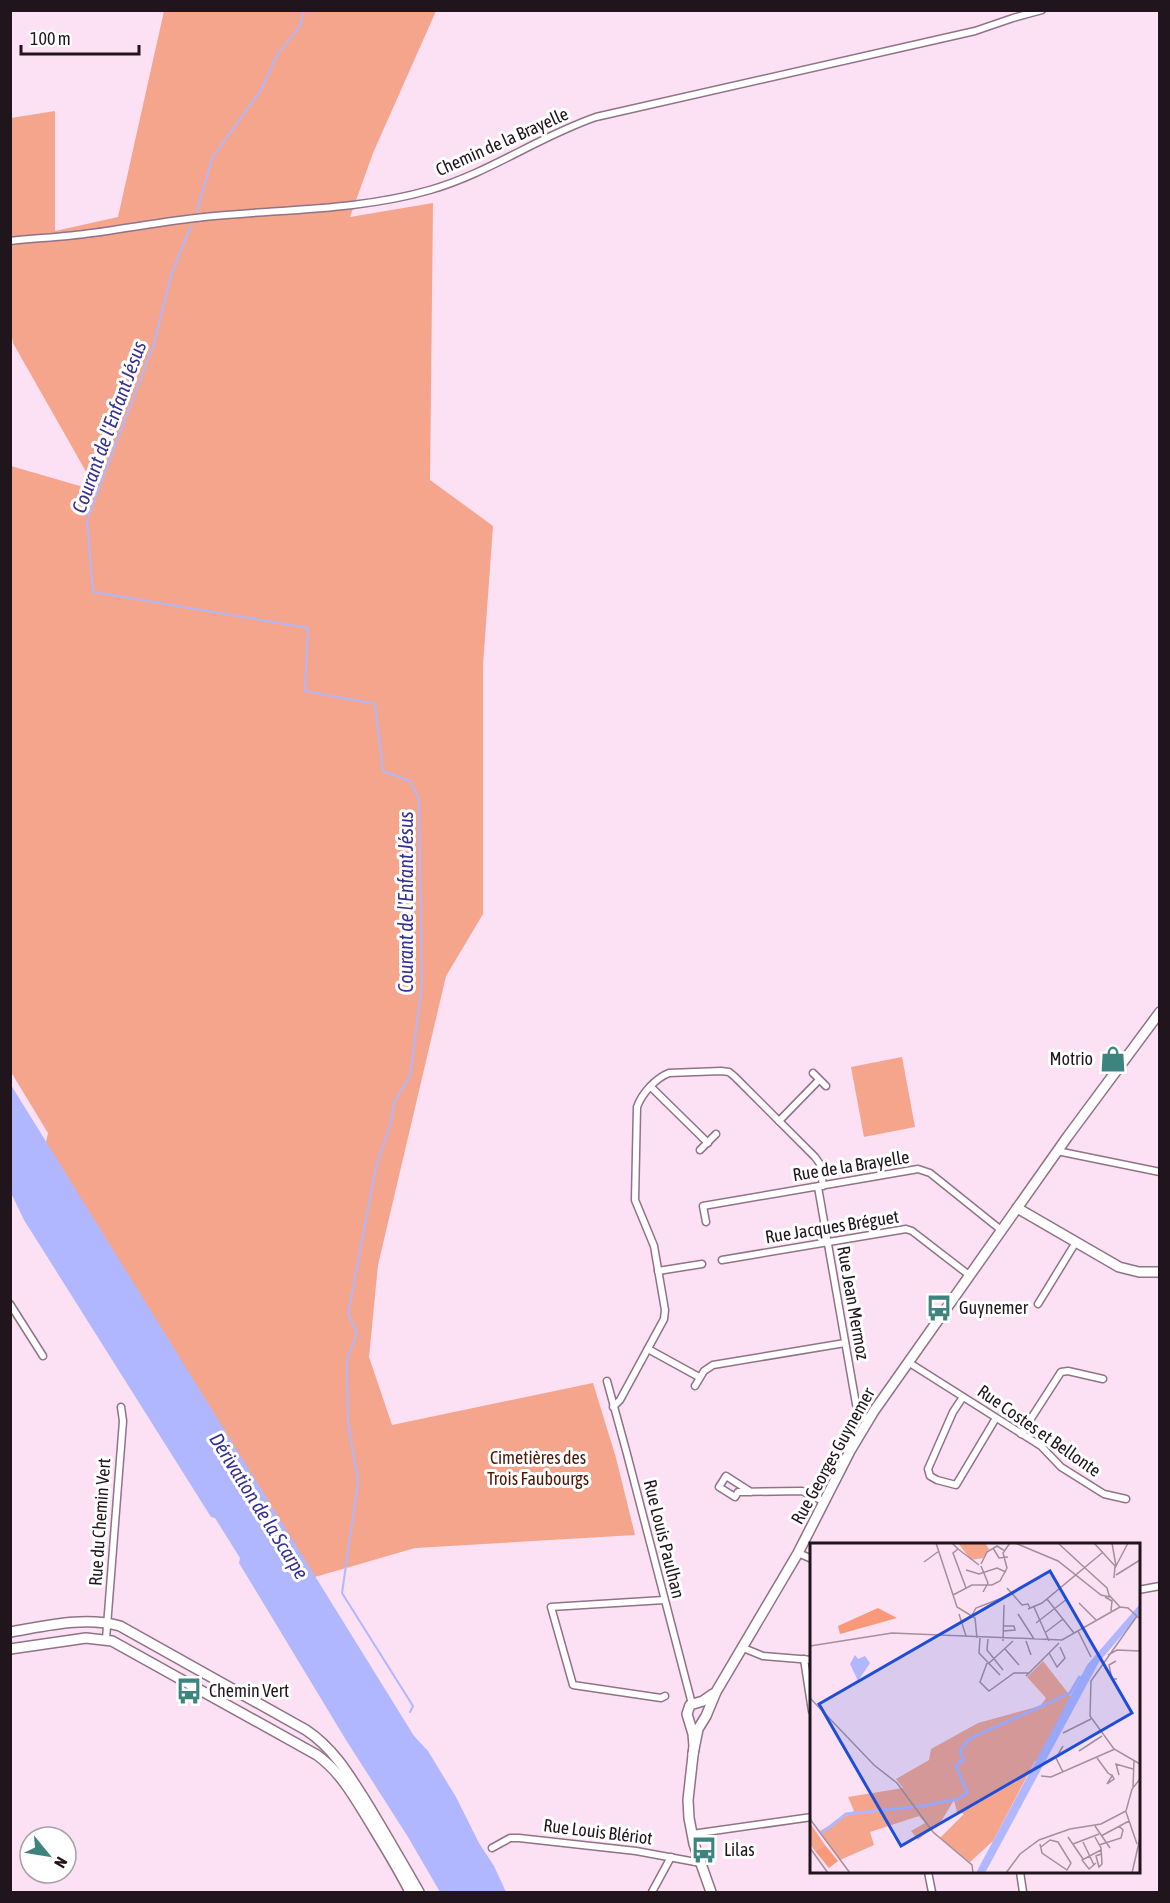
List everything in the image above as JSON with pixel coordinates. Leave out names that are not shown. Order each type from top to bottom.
[{"type":"main road","name":"Rue Georges Guynemer","points":[[711,1893],[692,1834],[688,1800],[698,1729],[716,1692],[798,1553],[868,1420],[1057,1151],[1160,1012]]},
{"type":"main road","points":[[1017,1208],[1125,1269],[1145,1273],[1160,1272]]},
{"type":"main road","points":[[10,1632],[82,1621],[107,1623],[125,1628],[301,1726],[338,1758],[419,1893]]},
{"type":"main road","points":[[10,1649],[86,1638],[106,1640],[134,1653],[323,1759],[344,1781],[410,1893]]},
{"type":"main road","name":"Rue Georges Guynemer","points":[[695,1703],[709,1698],[716,1692]]},
{"type":"main road","points":[[695,1703],[705,1707],[705,1717],[695,1722],[688,1718],[687,1710],[695,1703]]},
{"type":"main road","name":"Rue Georges Guynemer","points":[[688,1718],[693,1737],[693,1754]]},
{"type":"street","name":"Chemin de la Brayelle","points":[[10,241],[89,234],[206,217],[357,204],[397,198],[431,190],[471,176],[550,135],[596,117],[975,31],[1041,10]]},
{"type":"street","name":"Rue Jean Mermoz","points":[[651,1087],[669,1073],[725,1071],[735,1077],[818,1160],[828,1242],[856,1404],[860,1414],[868,1420]]},
{"type":"street","points":[[813,1073],[826,1086]]},
{"type":"street","points":[[779,1121],[819,1080]]},
{"type":"street","points":[[613,1407],[620,1400],[664,1315],[653,1241],[635,1200],[637,1107],[641,1098],[651,1087],[708,1143]]},
{"type":"street","points":[[700,1150],[716,1134]]},
{"type":"street","points":[[1057,1151],[1160,1172]]},
{"type":"street","name":"Rue de la Brayelle","points":[[706,1222],[703,1206],[922,1170],[930,1173],[1001,1230]]},
{"type":"street","name":"Rue Jacques Bréguet","points":[[722,1260],[909,1229],[969,1275]]},
{"type":"street","points":[[1038,1304],[1076,1242]]},
{"type":"street","points":[[658,1271],[702,1264]]},
{"type":"street","points":[[10,1304],[43,1356]]},
{"type":"street","points":[[695,1386],[704,1371],[713,1365],[845,1343]]},
{"type":"street","points":[[648,1349],[699,1377]]},
{"type":"street","name":"Rue Costes et Bellonte","points":[[908,1362],[1041,1446],[1061,1467],[1104,1494],[1126,1499]]},
{"type":"street","points":[[1021,1434],[1061,1372],[1068,1371],[1103,1379]]},
{"type":"street","name":"Rue Louis Paulhan","points":[[607,1381],[664,1600],[695,1703]]},
{"type":"street","points":[[963,1397],[953,1412],[928,1469],[928,1474],[933,1479],[956,1485],[996,1418]]},
{"type":"street","name":"Rue du Chemin Vert","points":[[106,1640],[123,1421],[121,1407]]},
{"type":"street","points":[[751,1492],[726,1476],[719,1487],[735,1497],[738,1492],[751,1492],[802,1491],[825,1502]]},
{"type":"street","points":[[798,1553],[810,1558]]},
{"type":"street","points":[[1140,1590],[1160,1586]]},
{"type":"street","points":[[664,1600],[551,1606],[573,1685],[661,1698],[665,1696]]},
{"type":"street","points":[[741,1647],[763,1656],[810,1660]]},
{"type":"street","points":[[804,1659],[810,1698]]},
{"type":"street","points":[[692,1834],[810,1817]]},
{"type":"street","name":"Rue Louis Blériot","points":[[492,1848],[510,1838],[519,1838],[636,1851],[701,1863]]},
{"type":"street","points":[[652,1893],[671,1857]]},
{"type":"street","points":[[928,1873],[932,1893]]},
{"type":"street","points":[[1020,1873],[1023,1893]]},
{"type":"green space","name":"Cimetières des Trois Faubourgs","points":[[164,11],[436,11],[373,153],[350,217],[433,203],[430,480],[493,526],[483,665],[483,914],[446,976],[378,1265],[369,1357],[392,1425],[593,1383],[616,1458],[635,1535],[415,1548],[270,1590],[32,1204],[48,1133],[11,1072],[11,466],[97,491],[13,343],[11,331],[11,118],[55,111],[55,231],[118,217]]},
{"type":"green space","points":[[902,1057],[915,1127],[864,1137],[851,1067]]},
{"type":"water","name":"Dérivation de la Scarpe","points":[[11,1085],[414,1736],[428,1751],[456,1797],[506,1892],[440,1892],[239,1563],[240,1558],[215,1518],[211,1517],[24,1220],[11,1193]]},
{"type":"waterway","name":"Courant de l'Enfant Jésus","points":[[197,211],[212,158],[261,90],[277,55],[300,26],[304,10]]},
{"type":"waterway","name":"Courant de l'Enfant Jésus","points":[[191,226],[171,275],[154,344],[87,520],[93,592],[308,628],[305,691],[375,704],[383,771],[410,781],[419,799],[422,984],[410,1077],[395,1100],[390,1125],[376,1167],[348,1314],[357,1333],[347,1360],[348,1423],[358,1482],[342,1593],[413,1706],[410,1712]]},
{"type":"place","name":"Motrio","points":[[1113,1059]]},
{"type":"place","name":"Guynemer","points":[[939,1308]]},
{"type":"place","name":"Chemin Vert","points":[[189,1691]]},
{"type":"place","name":"Lilas","points":[[704,1850]]}]
